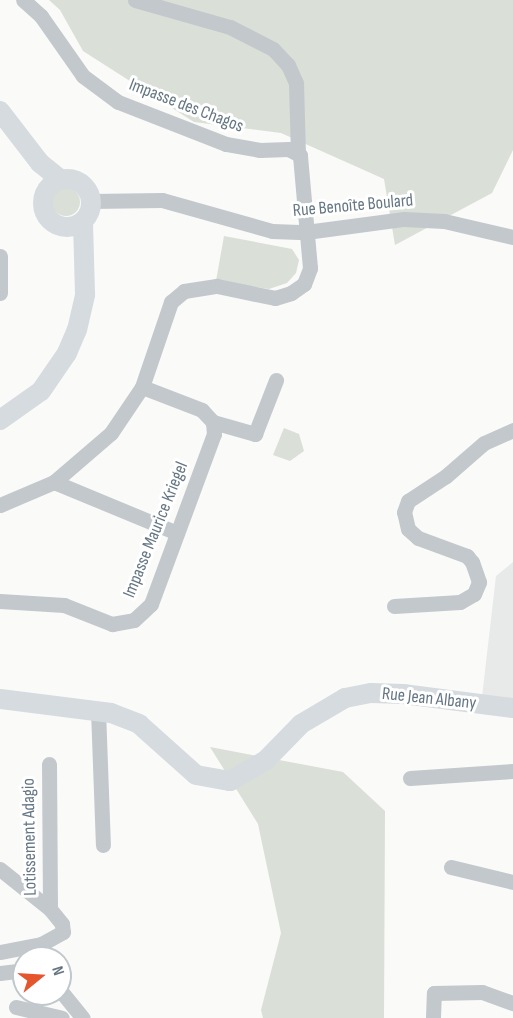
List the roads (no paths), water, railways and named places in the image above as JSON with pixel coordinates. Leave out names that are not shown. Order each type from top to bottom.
[{"type":"main road","points":[[0,111],[55,183]]},
{"type":"main road","points":[[0,420],[41,391],[67,353],[77,330],[85,294],[85,256],[76,224],[91,201],[81,183],[55,183]]},
{"type":"main road","points":[[55,183],[43,198],[44,213],[54,224],[76,224]]},
{"type":"main road","name":"Rue Jean Albany","points":[[0,699],[98,710],[139,724],[196,775],[230,781],[266,760],[301,724],[345,698],[371,693],[403,694],[513,708]]},
{"type":"street","name":"Impasse des Chagos","points":[[23,0],[41,16],[83,76],[118,102],[226,144],[260,150],[288,149],[298,154]]},
{"type":"street","points":[[0,505],[54,482],[111,433],[142,387],[171,302],[184,291],[200,286],[275,298],[291,294],[304,284],[310,268],[303,168],[298,154],[296,83],[288,65],[273,49],[230,27],[135,0]]},
{"type":"street","name":"Rue Benoîte Boulard","points":[[91,201],[162,200],[241,225],[306,232],[404,219],[444,221],[513,237]]},
{"type":"street","points":[[0,256],[0,293]]},
{"type":"street","points":[[142,387],[202,410],[213,422],[255,434],[276,380]]},
{"type":"street","name":"Impasse Maurice Kriegel","points":[[0,600],[64,605],[112,624],[134,620],[151,604],[213,443],[213,422]]},
{"type":"street","points":[[394,606],[460,602],[474,594],[479,582],[472,562],[467,556],[418,538],[408,529],[404,512],[408,501],[446,476],[484,443],[513,430]]},
{"type":"street","points":[[54,482],[177,532]]},
{"type":"street","points":[[98,710],[103,845]]},
{"type":"street","name":"Lotissement Adagio","points":[[49,764],[50,909]]},
{"type":"street","points":[[410,778],[513,771]]},
{"type":"street","points":[[451,867],[513,882]]},
{"type":"street","points":[[0,869],[50,909],[62,924],[60,937],[0,952]]},
{"type":"street","points":[[434,1018],[434,993],[482,992],[513,1003]]},
{"type":"street","points":[[16,1007],[62,1018]]}]
